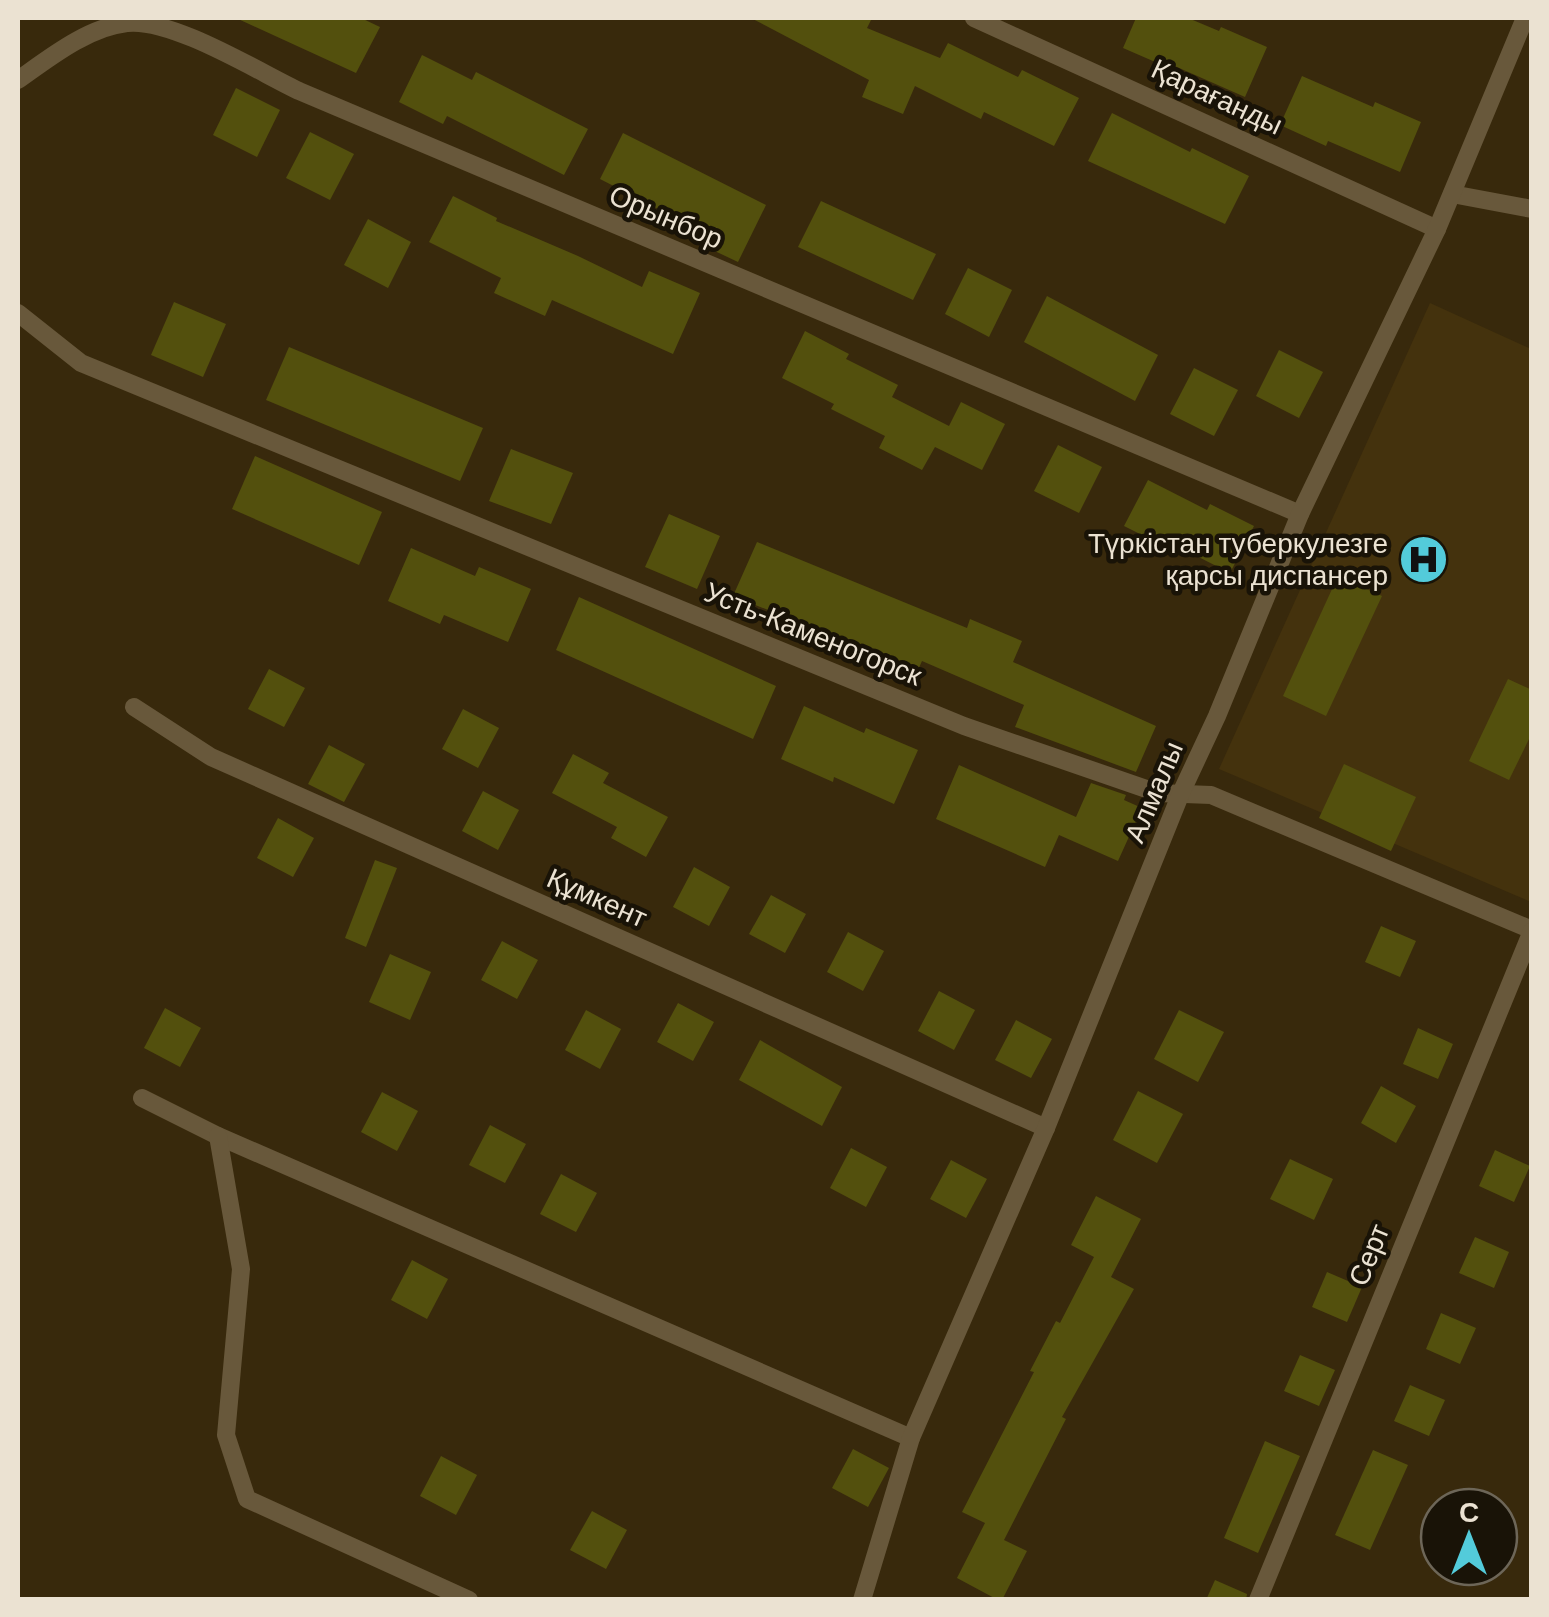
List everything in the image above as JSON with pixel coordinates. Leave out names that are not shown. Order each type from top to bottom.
[{"type":"street","name":"Қарағанды","points":[[974,18],[1437,229]]},
{"type":"street","name":"Алмалы","points":[[862,1600],[912,1438],[1046,1128],[1181,793],[1300,514],[1437,229],[1525,18]]},
{"type":"street","name":"Орынбор","points":[[18,80],[60,51],[114,26],[139,23],[167,27],[300,91],[1300,514]]},
{"type":"street","points":[[1452,194],[1532,209]]},
{"type":"street","name":"Усть-Каменогорск","points":[[18,313],[81,364],[964,726],[1158,792],[1210,795],[1532,931]]},
{"type":"street","name":"Құмкент","points":[[134,707],[212,756],[1046,1128]]},
{"type":"street","name":"Серт","points":[[1258,1600],[1532,931]]},
{"type":"street","points":[[142,1098],[218,1136],[912,1438]]},
{"type":"street","points":[[218,1136],[241,1269],[226,1435],[248,1499],[468,1600]]},
{"type":"shaded area","name":"Түркістан туберкулезге қарсы диспансер","points":[[1430,303],[1531,349],[1531,902],[1219,769]]},
{"type":"building","points":[[236,18],[361,18],[380,27],[356,73]]},
{"type":"building","points":[[751,18],[872,18],[867,28],[940,58],[948,43],[1018,77],[1022,70],[1079,98],[1054,146],[984,112],[981,119],[915,86],[903,114],[862,97],[869,80]]},
{"type":"building","points":[[1136,18],[1188,18],[1267,47],[1245,97],[1123,48]]},
{"type":"building","points":[[422,55],[472,80],[476,72],[588,129],[564,175],[447,116],[443,124],[399,102]]},
{"type":"building","points":[[1302,76],[1373,107],[1375,102],[1421,122],[1400,172],[1280,125]]},
{"type":"building","points":[[236,88],[280,110],[257,157],[213,135]]},
{"type":"building","points":[[1112,113],[1249,176],[1225,224],[1088,161]]},
{"type":"building","points":[[310,132],[354,154],[330,200],[286,178]]},
{"type":"building","points":[[623,133],[766,205],[738,262],[666,228],[672,216],[600,179]]},
{"type":"building","points":[[453,196],[497,218],[496,221],[642,287],[649,271],[700,293],[673,354],[552,300],[545,316],[494,293],[501,278],[429,242]]},
{"type":"building","points":[[821,201],[936,254],[913,300],[798,247]]},
{"type":"building","points":[[368,219],[411,242],[388,288],[344,265]]},
{"type":"building","points":[[968,268],[1012,290],[989,337],[945,314]]},
{"type":"building","points":[[1047,296],[1158,355],[1135,401],[1024,342]]},
{"type":"building","points":[[174,302],[226,324],[203,377],[151,355]]},
{"type":"building","points":[[805,331],[849,354],[846,359],[898,385],[892,397],[949,426],[961,402],[1005,424],[982,470],[935,447],[922,470],[879,448],[885,436],[782,378]]},
{"type":"building","points":[[289,347],[483,428],[460,481],[266,400]]},
{"type":"building","points":[[1279,350],[1323,372],[1299,418],[1256,396]]},
{"type":"building","points":[[1194,368],[1238,390],[1214,436],[1170,414]]},
{"type":"building","points":[[1058,445],[1102,467],[1079,513],[1034,491]]},
{"type":"building","points":[[511,449],[573,473],[551,524],[489,501]]},
{"type":"building","points":[[255,456],[382,512],[359,565],[232,509]]},
{"type":"building","points":[[1148,480],[1207,510],[1210,504],[1254,526],[1230,573],[1171,543],[1168,548],[1124,526]]},
{"type":"building","points":[[669,514],[720,536],[697,589],[645,567]]},
{"type":"building","points":[[757,542],[967,628],[970,619],[1022,641],[1013,662],[1156,726],[1136,772],[1015,727],[1024,705],[922,661],[918,670],[733,596]]},
{"type":"building","points":[[411,548],[475,576],[479,567],[531,589],[508,642],[444,615],[440,624],[388,601]]},
{"type":"building","points":[[1338,576],[1382,596],[1326,716],[1283,696]]},
{"type":"building","points":[[579,597],[776,686],[753,739],[556,650]]},
{"type":"building","points":[[269,669],[305,688],[284,727],[248,709]]},
{"type":"building","points":[[1508,679],[1532,690],[1532,733],[1509,780],[1469,761]]},
{"type":"building","points":[[804,706],[864,733],[866,728],[918,750],[894,804],[781,759]]},
{"type":"building","points":[[463,709],[499,728],[478,768],[442,749]]},
{"type":"building","points":[[329,745],[365,764],[344,802],[308,784]]},
{"type":"building","points":[[573,754],[609,773],[603,783],[668,817],[646,857],[611,838],[617,827],[552,793]]},
{"type":"building","points":[[1344,764],[1416,797],[1391,851],[1319,818]]},
{"type":"building","points":[[959,765],[1076,817],[1091,783],[1126,795],[1124,800],[1142,808],[1118,861],[1059,835],[1045,867],[936,819]]},
{"type":"building","points":[[483,791],[519,810],[498,850],[462,831]]},
{"type":"building","points":[[278,818],[314,838],[293,877],[257,858]]},
{"type":"building","points":[[375,860],[397,868],[366,947],[345,938]]},
{"type":"building","points":[[694,867],[730,887],[709,926],[673,907]]},
{"type":"building","points":[[771,895],[806,914],[785,953],[749,934]]},
{"type":"building","points":[[1381,926],[1416,941],[1400,977],[1365,962]]},
{"type":"building","points":[[848,932],[884,951],[863,991],[827,972]]},
{"type":"building","points":[[502,941],[538,960],[517,999],[481,980]]},
{"type":"building","points":[[390,954],[431,972],[410,1020],[369,1002]]},
{"type":"building","points":[[939,991],[975,1010],[954,1050],[918,1031]]},
{"type":"building","points":[[678,1003],[714,1022],[693,1061],[657,1042]]},
{"type":"building","points":[[165,1008],[201,1028],[180,1067],[144,1048]]},
{"type":"building","points":[[586,1010],[621,1029],[600,1069],[565,1050]]},
{"type":"building","points":[[1179,1010],[1224,1032],[1198,1082],[1154,1059]]},
{"type":"building","points":[[1016,1020],[1052,1039],[1031,1078],[995,1060]]},
{"type":"building","points":[[1418,1028],[1453,1044],[1438,1079],[1403,1064]]},
{"type":"building","points":[[760,1040],[842,1087],[822,1126],[739,1080]]},
{"type":"building","points":[[1381,1086],[1416,1106],[1396,1143],[1361,1123]]},
{"type":"building","points":[[1138,1091],[1183,1114],[1157,1163],[1113,1140]]},
{"type":"building","points":[[382,1092],[418,1111],[397,1151],[361,1132]]},
{"type":"building","points":[[490,1125],[526,1144],[505,1183],[469,1165]]},
{"type":"building","points":[[851,1148],[887,1167],[866,1207],[830,1188]]},
{"type":"building","points":[[1495,1150],[1530,1166],[1514,1202],[1479,1186]]},
{"type":"building","points":[[1290,1159],[1333,1179],[1314,1220],[1270,1199]]},
{"type":"building","points":[[951,1160],[987,1179],[966,1218],[930,1199]]},
{"type":"building","points":[[561,1174],[597,1193],[576,1232],[540,1214]]},
{"type":"building","points":[[1096,1196],[1141,1219],[1111,1277],[1134,1289],[1062,1417],[1066,1419],[1004,1540],[1027,1551],[1002,1600],[998,1600],[957,1578],[985,1523],[962,1512],[1034,1372],[1030,1371],[1094,1257],[1071,1245]]},
{"type":"building","points":[[1475,1237],[1509,1252],[1494,1288],[1459,1273]]},
{"type":"building","points":[[412,1260],[448,1279],[427,1319],[391,1300]]},
{"type":"building","points":[[1327,1272],[1362,1287],[1347,1322],[1312,1307]]},
{"type":"building","points":[[1441,1313],[1476,1328],[1460,1364],[1426,1349]]},
{"type":"building","points":[[1300,1355],[1335,1370],[1319,1406],[1284,1391]]},
{"type":"building","points":[[1410,1385],[1445,1400],[1429,1436],[1394,1421]]},
{"type":"building","points":[[1265,1441],[1300,1456],[1258,1553],[1224,1538]]},
{"type":"building","points":[[853,1449],[889,1468],[868,1507],[832,1488]]},
{"type":"building","points":[[1373,1450],[1408,1465],[1370,1550],[1335,1535]]},
{"type":"building","points":[[441,1456],[477,1475],[456,1515],[420,1496]]},
{"type":"building","points":[[592,1511],[627,1530],[606,1569],[570,1550]]},
{"type":"building","points":[[1215,1580],[1247,1594],[1246,1600],[1206,1600]]},
{"type":"place","name":"Түркістан туберкулезге қарсы диспансер","points":[[1423,559]]}]
